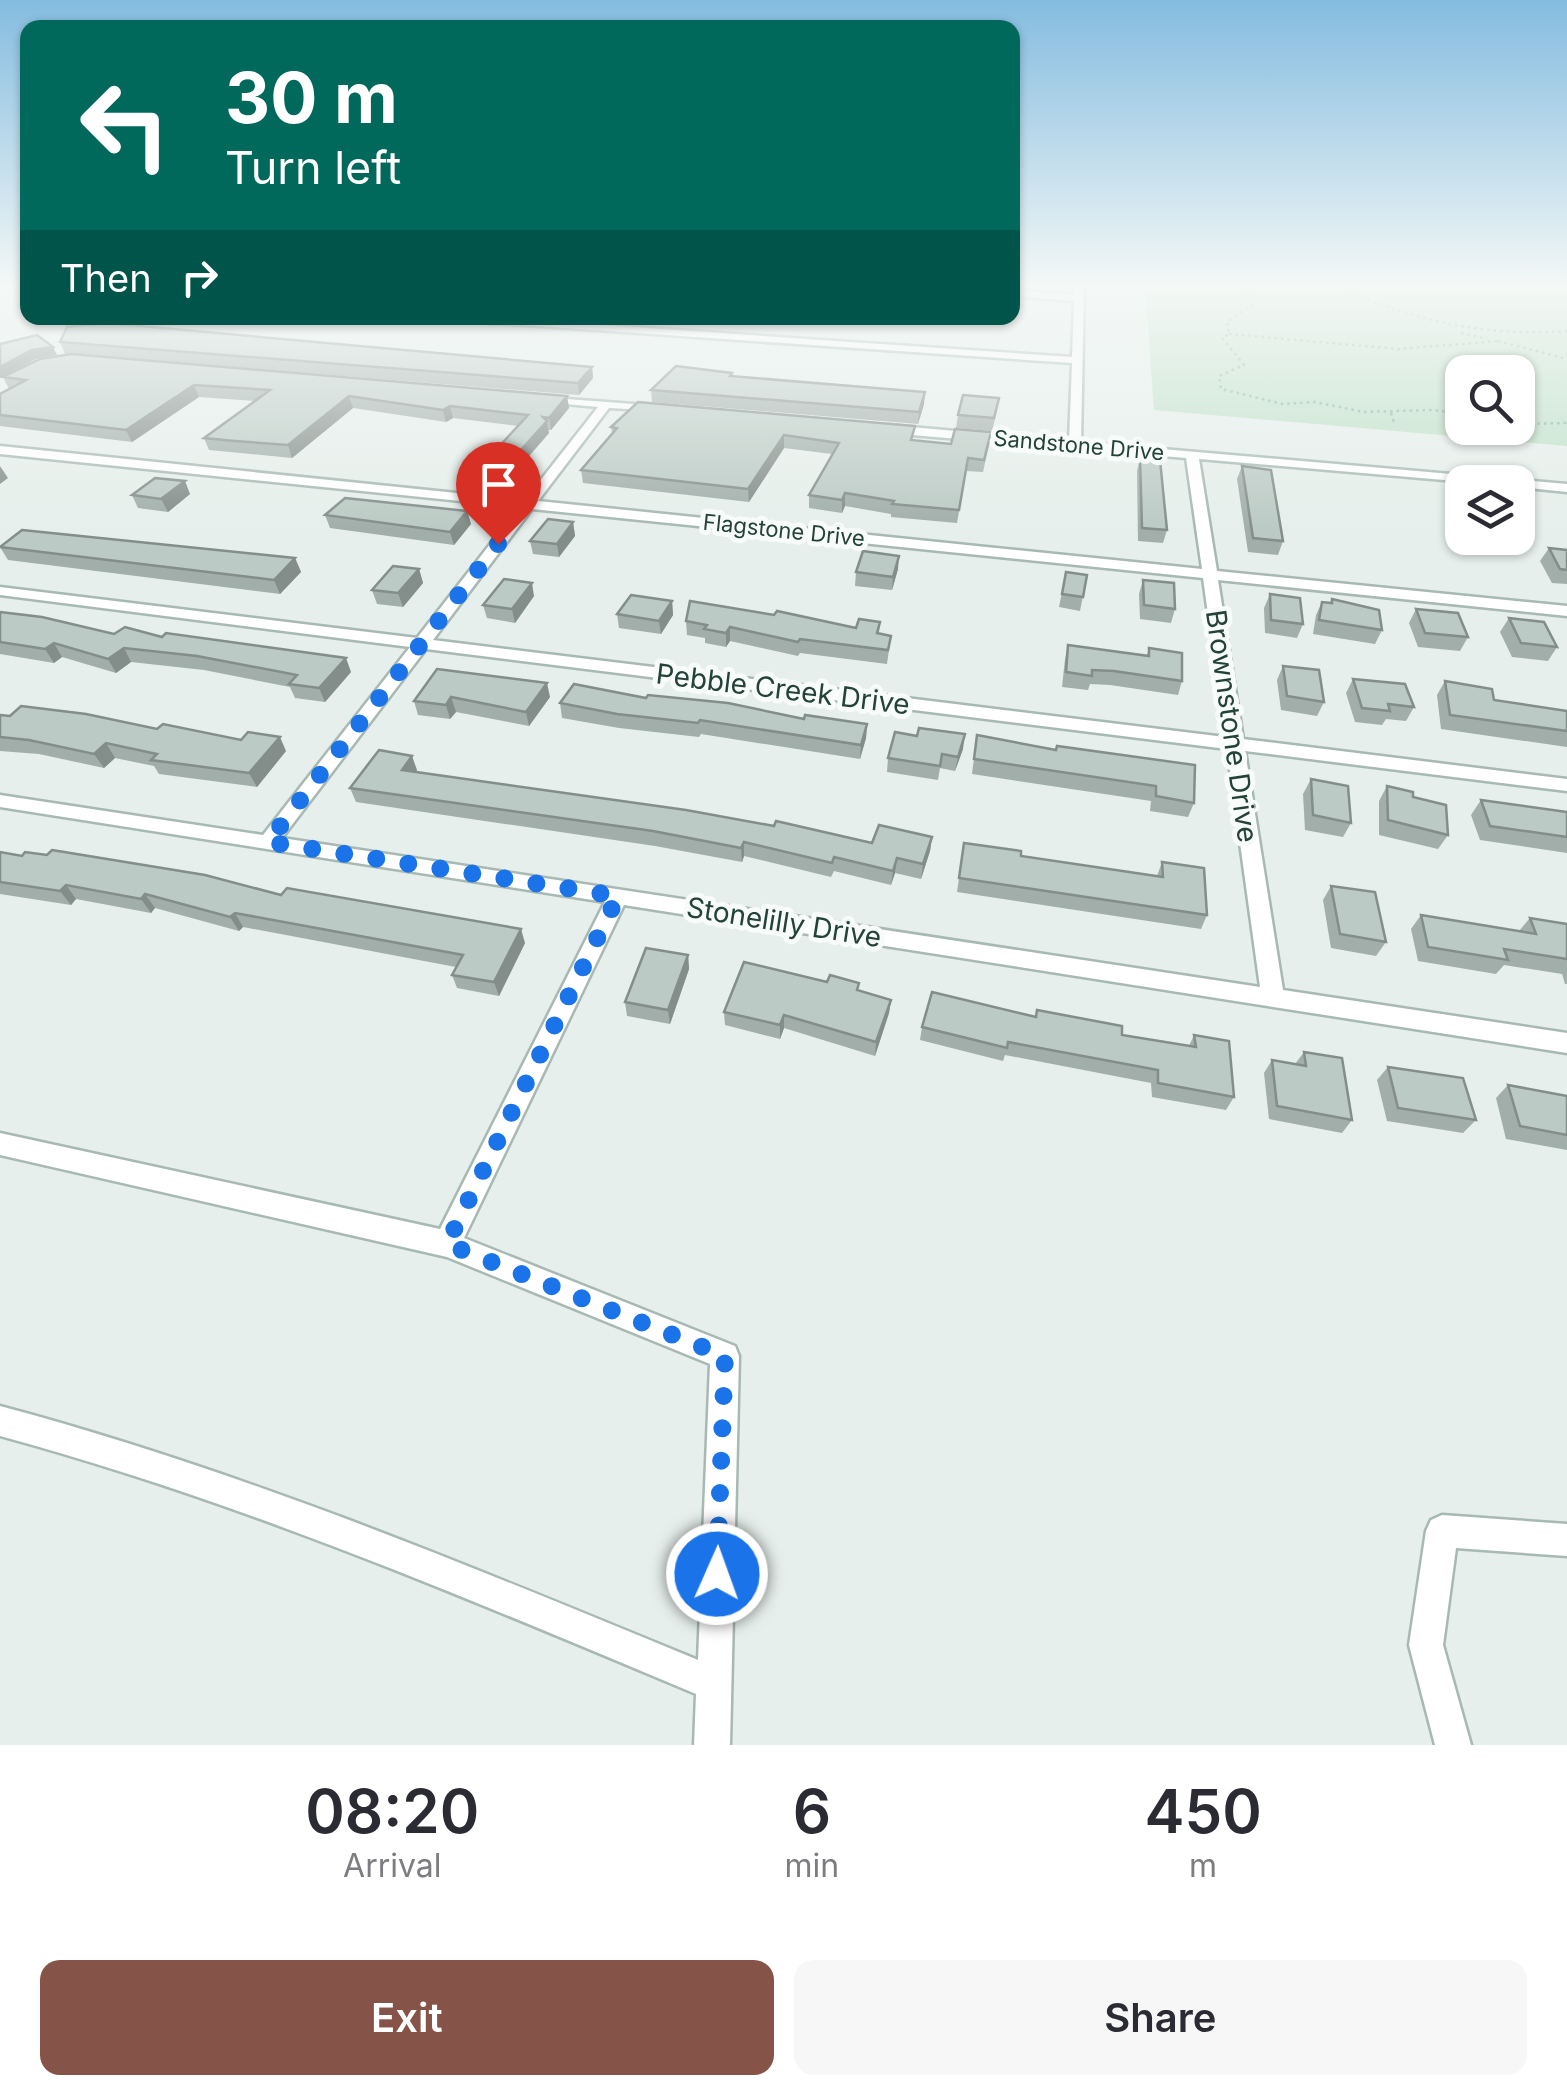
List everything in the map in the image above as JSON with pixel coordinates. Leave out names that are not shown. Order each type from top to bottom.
[{"type":"street","points":[[1075,367],[1075,445]]},
{"type":"street","points":[[523,397],[677,410]]},
{"type":"street","points":[[268,842],[606,404]]},
{"type":"street","name":"Sandstone Drive","points":[[876,428],[1445,477]]},
{"type":"street","name":"Flagstone Drive","points":[[0,450],[1567,611]]},
{"type":"street","name":"Brownstone Drive","points":[[1192,455],[1273,997]]},
{"type":"street","points":[[1535,485],[1567,488]]},
{"type":"street","name":"Pebble Creek Drive","points":[[0,591],[1567,786]]},
{"type":"street","name":"Stonelilly Drive","points":[[0,801],[1567,1043]]},
{"type":"street","points":[[447,1244],[618,896]]},
{"type":"street","points":[[0,1144],[447,1244],[725,1356],[712,1745]]},
{"type":"street","points":[[0,1421],[68,1438],[276,1504],[714,1684]]},
{"type":"street","points":[[1453,1745],[1426,1645],[1442,1532],[1567,1540]]},
{"type":"path","points":[[1237,367],[1219,376],[1221,389],[1264,402],[1315,402],[1390,413],[1445,412]]},
{"type":"path","points":[[1390,413],[1394,425]]},
{"type":"path","points":[[1535,424],[1567,423]]},
{"type":"green space","points":[[1151,367],[1445,367],[1445,435],[1154,410]]},
{"type":"green space","points":[[1535,367],[1567,367],[1567,446],[1535,443]]},
{"type":"building","points":[[23,367],[230,367],[567,396],[549,418],[543,417],[547,421],[490,480],[494,452],[528,415],[450,406],[443,410],[349,396],[288,445],[204,438],[270,390],[194,385],[126,430],[0,415],[0,394],[26,380],[3,377]]},
{"type":"building","points":[[381,367],[592,367],[578,383]]},
{"type":"building","points":[[675,367],[687,367],[732,373],[730,376],[925,392],[919,412],[651,390]]},
{"type":"building","points":[[963,395],[999,398],[994,418],[958,415]]},
{"type":"building","points":[[638,402],[915,426],[911,440],[951,444],[955,429],[991,432],[984,460],[968,458],[959,510],[892,504],[894,501],[845,493],[842,500],[809,495],[839,443],[784,435],[748,489],[581,470],[617,428],[611,427]]},
{"type":"building","points":[[1140,458],[1160,460],[1167,530],[1142,528]]},
{"type":"building","points":[[1242,466],[1271,470],[1283,541],[1253,538]]},
{"type":"building","points":[[155,478],[185,481],[161,499],[132,495]]},
{"type":"building","points":[[345,498],[467,511],[450,532],[325,515]]},
{"type":"building","points":[[548,519],[573,522],[557,544],[530,541]]},
{"type":"building","points":[[22,530],[295,558],[274,580],[0,547]]},
{"type":"building","points":[[1549,548],[1567,550],[1567,570],[1560,569]]},
{"type":"building","points":[[863,551],[899,556],[893,577],[856,572]]},
{"type":"building","points":[[393,566],[419,569],[398,593],[372,590]]},
{"type":"building","points":[[1066,572],[1087,575],[1083,597],[1062,594]]},
{"type":"building","points":[[504,579],[532,583],[512,609],[483,605]]},
{"type":"building","points":[[1143,580],[1174,583],[1175,609],[1144,605]]},
{"type":"building","points":[[1270,594],[1300,598],[1303,624],[1271,620]]},
{"type":"building","points":[[631,595],[672,601],[659,621],[617,614]]},
{"type":"building","points":[[1332,599],[1379,610],[1382,630],[1319,620],[1322,602],[1332,603]]},
{"type":"building","points":[[690,601],[774,615],[777,611],[856,628],[859,619],[880,622],[877,633],[891,636],[888,650],[800,639],[798,642],[730,627],[726,633],[686,621]]},
{"type":"building","points":[[1416,609],[1458,613],[1468,637],[1425,633]]},
{"type":"building","points":[[0,612],[42,617],[114,634],[125,627],[162,637],[166,633],[346,658],[319,688],[289,684],[297,675],[197,656],[124,648],[108,659],[54,643],[45,649],[0,642]]},
{"type":"building","points":[[1509,618],[1544,622],[1557,647],[1521,643]]},
{"type":"building","points":[[1068,645],[1149,656],[1149,648],[1182,653],[1182,681],[1114,671],[1092,670],[1092,676],[1066,672]]},
{"type":"building","points":[[1283,666],[1319,670],[1324,702],[1287,696]]},
{"type":"building","points":[[437,669],[547,683],[526,712],[451,697],[446,705],[414,701]]},
{"type":"building","points":[[1353,679],[1405,684],[1414,707],[1388,704],[1390,711],[1362,708]]},
{"type":"building","points":[[1445,681],[1492,689],[1494,700],[1567,711],[1567,731],[1450,715]]},
{"type":"building","points":[[574,684],[646,698],[648,695],[728,703],[804,719],[805,715],[867,724],[861,745],[700,720],[698,723],[617,714],[560,703]]},
{"type":"building","points":[[21,706],[157,729],[163,724],[241,740],[248,732],[280,737],[249,773],[151,760],[157,754],[106,743],[94,754],[0,737],[0,715],[10,716]]},
{"type":"building","points":[[919,728],[965,734],[958,757],[942,754],[940,766],[888,758],[895,732],[917,736]]},
{"type":"building","points":[[977,735],[1056,750],[1057,746],[1195,765],[1194,803],[1156,796],[1156,786],[974,759]]},
{"type":"building","points":[[379,750],[412,756],[402,770],[774,826],[776,821],[872,843],[879,825],[932,837],[923,864],[897,858],[893,871],[834,857],[832,863],[744,842],[741,848],[653,831],[350,788]]},
{"type":"building","points":[[1311,779],[1348,786],[1351,823],[1313,815]]},
{"type":"building","points":[[1387,786],[1446,805],[1448,835],[1388,820]]},
{"type":"building","points":[[1481,800],[1567,812],[1567,837],[1490,826]]},
{"type":"building","points":[[964,843],[1021,851],[1021,856],[1163,877],[1162,862],[1204,868],[1207,915],[959,878]]},
{"type":"building","points":[[52,850],[205,875],[281,895],[287,888],[521,929],[494,982],[452,975],[463,955],[235,913],[230,917],[145,894],[141,899],[66,885],[60,891],[0,882],[0,852],[22,856],[25,852],[47,855]]},
{"type":"building","points":[[1331,886],[1375,892],[1386,942],[1340,934]]},
{"type":"building","points":[[1421,915],[1536,934],[1530,918],[1567,924],[1567,959],[1504,949],[1508,960],[1428,947]]},
{"type":"building","points":[[646,948],[688,955],[668,1010],[625,1002]]},
{"type":"building","points":[[744,962],[827,982],[830,975],[859,983],[857,990],[891,1000],[876,1042],[784,1015],[780,1025],[724,1012]]},
{"type":"building","points":[[932,992],[1036,1017],[1037,1010],[1122,1026],[1122,1035],[1196,1047],[1194,1035],[1229,1041],[1234,1097],[1158,1083],[1158,1070],[1008,1042],[1007,1048],[922,1027]]},
{"type":"building","points":[[1304,1052],[1342,1058],[1352,1120],[1277,1106],[1272,1060],[1306,1066]]},
{"type":"building","points":[[1388,1067],[1463,1078],[1476,1120],[1398,1108]]},
{"type":"building","points":[[1508,1085],[1567,1096],[1567,1135],[1520,1126]]},
{"type":"route","points":[[498,544],[268,842],[618,896],[447,1244],[725,1356],[717,1574]]}]
